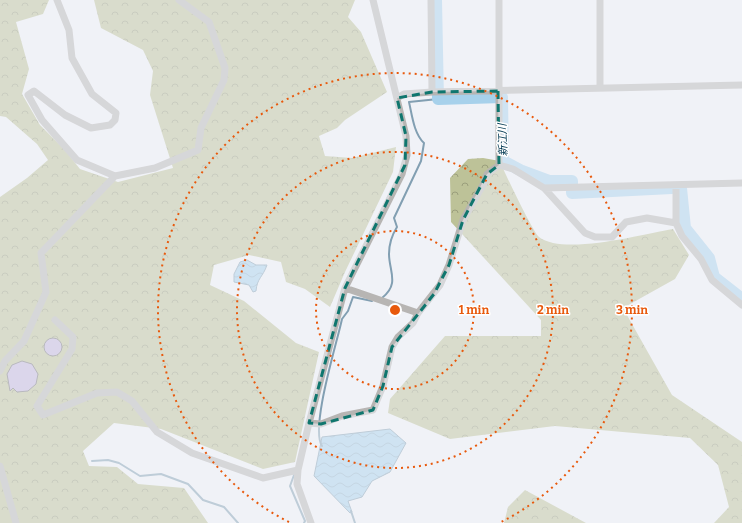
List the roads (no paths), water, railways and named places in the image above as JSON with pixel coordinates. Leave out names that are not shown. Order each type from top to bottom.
[{"type":"street","points":[[57,0],[69,30],[72,58],[92,94],[116,113],[115,120],[110,125],[91,128],[65,115],[34,91],[28,95],[42,120],[77,160],[115,176],[155,168],[198,150],[201,128],[224,80],[225,68],[209,22],[179,0]]},
{"type":"street","points":[[311,523],[297,484],[298,470],[309,423],[345,288],[405,165],[407,155],[406,136],[373,0]]},
{"type":"street","points":[[431,0],[432,92]]},
{"type":"street","points":[[499,0],[499,165]]},
{"type":"street","points":[[600,0],[600,88]]},
{"type":"street","points":[[396,98],[404,94],[432,92],[498,92],[742,84]]},
{"type":"street","points":[[499,165],[513,169],[544,188],[585,233],[595,237],[612,237],[626,222],[647,218],[676,223]]},
{"type":"street","points":[[309,423],[321,424],[342,416],[373,410],[383,386],[392,347],[398,336],[413,323],[418,313],[440,285],[449,265],[463,220],[484,183],[487,174],[499,165]]},
{"type":"street","points":[[0,371],[4,362],[24,341],[46,292],[41,253],[115,176]]},
{"type":"street","points":[[544,188],[742,183]]},
{"type":"street","points":[[676,185],[676,223],[682,236],[701,260],[712,280],[742,305]]},
{"type":"street","points":[[345,288],[418,313]]},
{"type":"street","points":[[55,320],[73,337],[72,349],[37,406],[43,415],[97,393],[117,392],[132,401],[156,432],[192,453],[263,478],[298,470]]},
{"type":"street","points":[[0,466],[16,523]]},
{"type":"water","points":[[247,260],[256,265],[267,265],[259,280],[256,291],[253,292],[249,285],[234,282],[234,274],[240,262]]},
{"type":"water","points":[[390,429],[406,443],[390,472],[372,481],[362,497],[348,501],[352,512],[350,513],[314,476],[322,437]]},
{"type":"waterway","name":"新江川","points":[[436,0],[438,99],[502,97],[503,161],[522,171],[549,181],[572,181],[572,193],[672,188]]},
{"type":"waterway","points":[[382,298],[391,288],[392,282],[389,254],[391,240],[397,227],[394,218],[421,161],[424,143],[416,130],[409,102],[438,99]]},
{"type":"waterway","name":"新江川","points":[[681,188],[685,228],[709,258],[714,277],[742,299]]},
{"type":"waterway","points":[[322,446],[319,436],[319,422],[330,365],[342,319],[348,311],[353,297],[372,301]]},
{"type":"waterway","points":[[92,461],[108,460],[119,463],[140,476],[161,474],[188,484],[203,500],[224,507],[238,523]]},
{"type":"waterway","points":[[294,475],[290,486],[305,521],[304,523]]},
{"type":"waterway","points":[[351,511],[355,523]]}]
